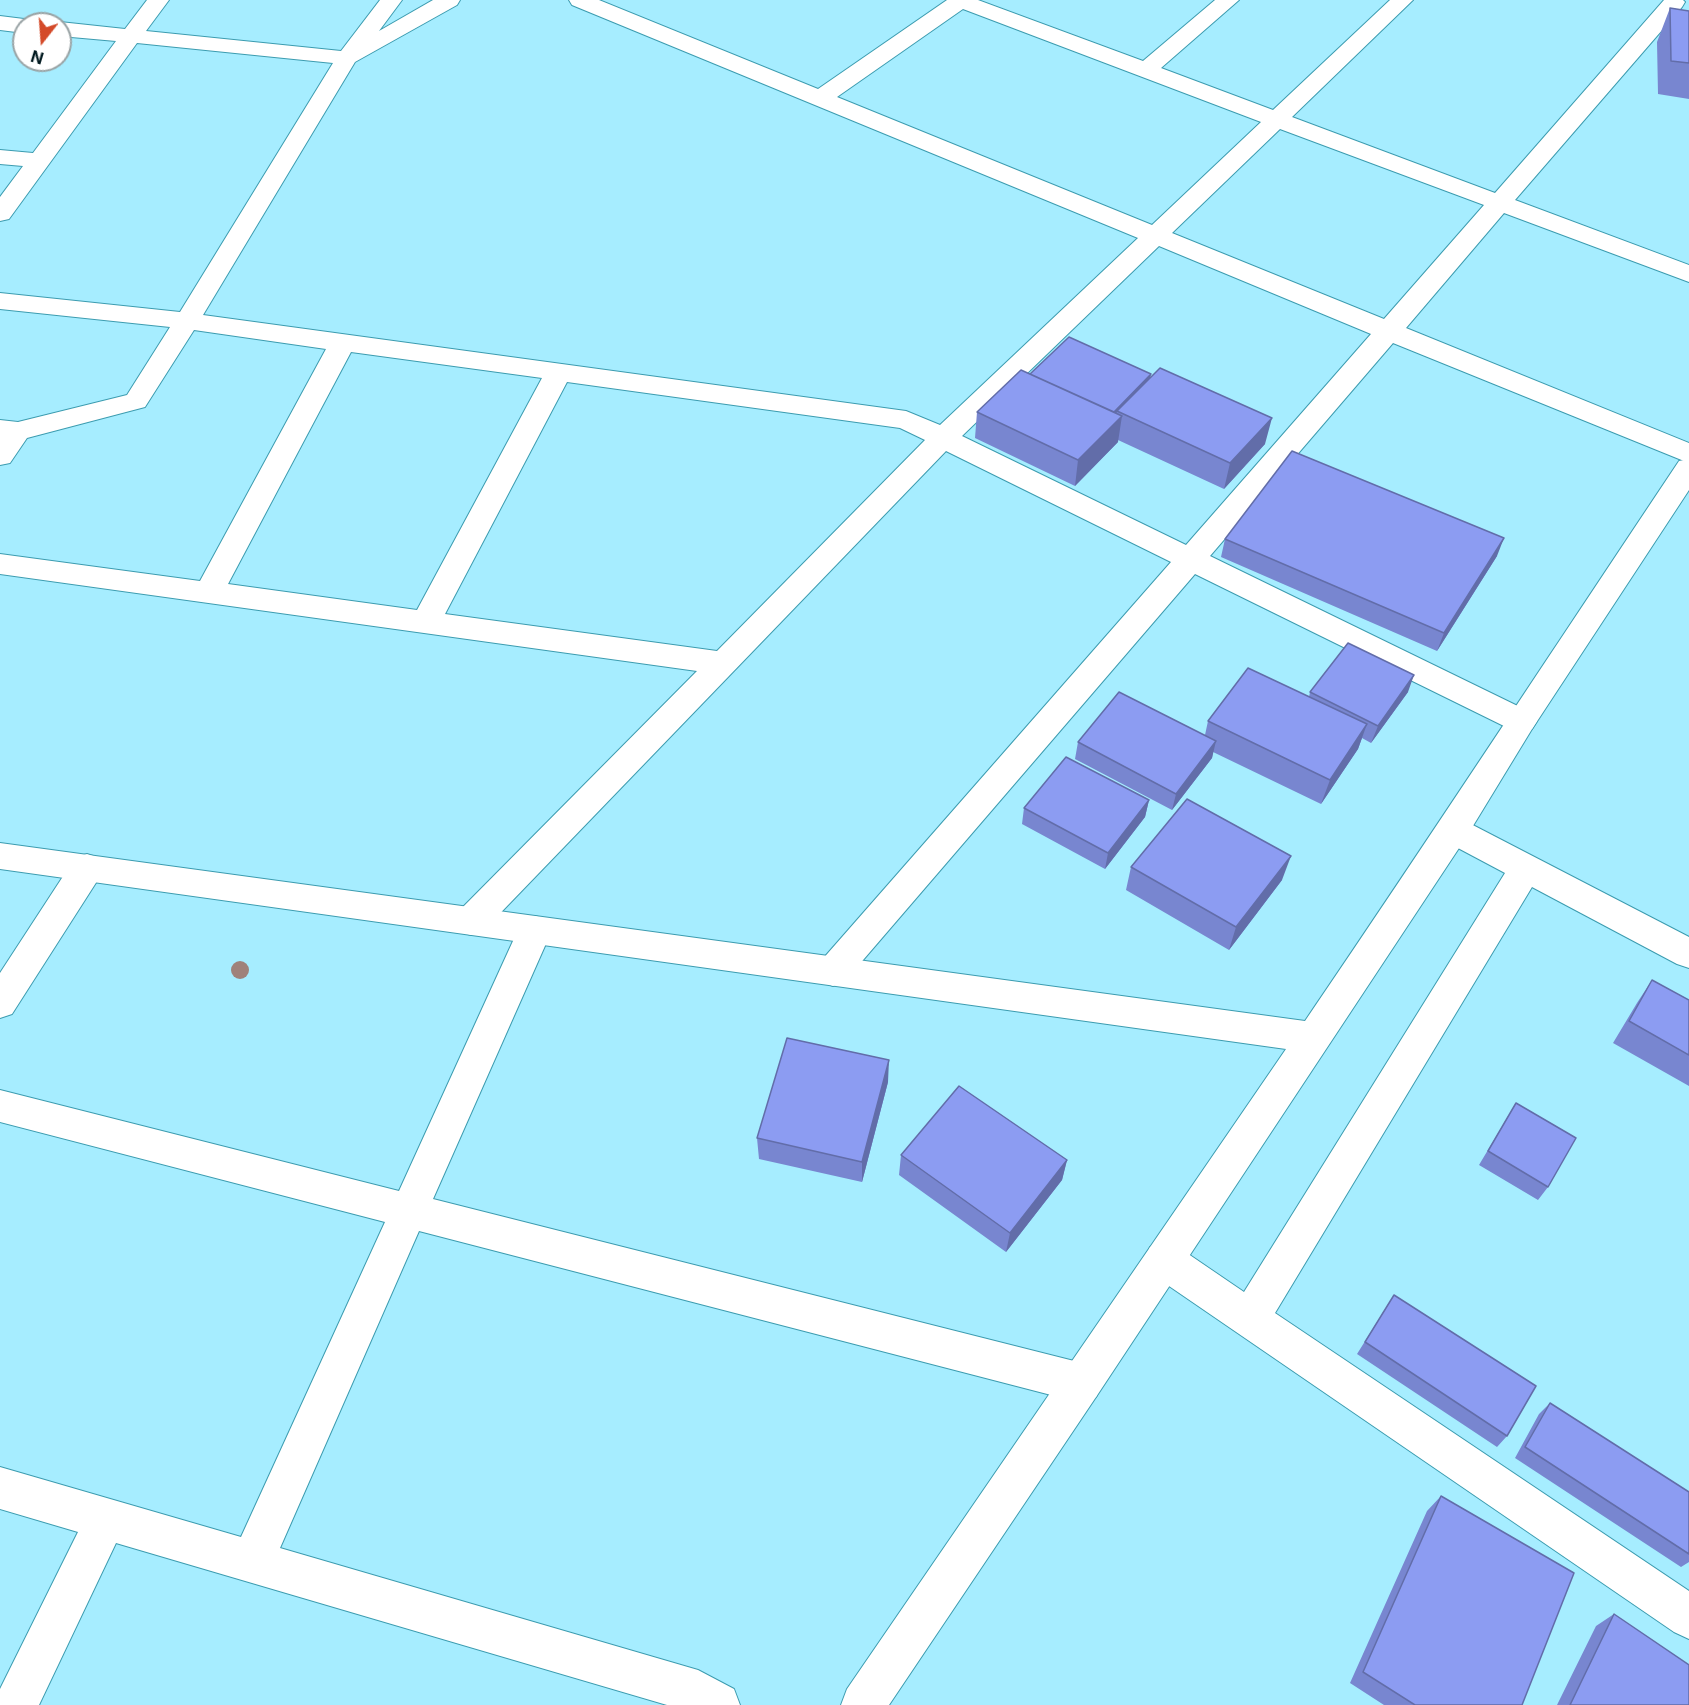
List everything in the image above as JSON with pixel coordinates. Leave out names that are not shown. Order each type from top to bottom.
[{"type":"street","points":[[0,214],[158,0]]},
{"type":"street","points":[[0,456],[9,430],[136,401],[347,58],[391,0]]},
{"type":"street","points":[[72,30],[347,58],[449,0]]},
{"type":"street","points":[[580,0],[1689,454]]},
{"type":"street","points":[[820,99],[960,0],[1689,274]]},
{"type":"street","points":[[1146,70],[1228,0]]},
{"type":"street","points":[[471,921],[944,437],[1402,0]]},
{"type":"street","points":[[833,971],[1499,203],[1677,3]]},
{"type":"street","points":[[0,157],[39,161]]},
{"type":"street","points":[[0,302],[187,321],[906,420],[1521,721]]},
{"type":"street","points":[[209,592],[343,342]]},
{"type":"street","points":[[426,622],[559,372]]},
{"type":"street","points":[[863,1705],[1453,831],[1521,721],[1689,468]]},
{"type":"street","points":[[0,564],[724,663]]},
{"type":"street","points":[[1453,831],[1689,954]]},
{"type":"street","points":[[0,856],[1314,1038]]},
{"type":"street","points":[[0,1003],[87,868]]},
{"type":"street","points":[[1250,1319],[1525,870]]},
{"type":"street","points":[[252,1562],[536,930]]},
{"type":"street","points":[[0,1106],[1082,1383]]},
{"type":"street","points":[[1164,1260],[1689,1617]]},
{"type":"street","points":[[0,1488],[698,1692],[718,1705]]},
{"type":"street","points":[[16,1705],[106,1519]]},
{"type":"building","points":[[1670,8],[1689,11],[1689,63],[1671,61]]},
{"type":"building","points":[[1069,337],[1151,374],[1114,412],[1030,374]]},
{"type":"building","points":[[1160,368],[1272,418],[1230,463],[1117,411]]},
{"type":"building","points":[[1021,370],[1122,416],[1078,460],[977,412]]},
{"type":"building","points":[[1292,451],[1504,538],[1444,633],[1225,539]]},
{"type":"building","points":[[1348,643],[1414,675],[1378,726],[1310,692]]},
{"type":"building","points":[[1248,668],[1367,724],[1330,780],[1208,721]]},
{"type":"building","points":[[1119,692],[1216,741],[1176,794],[1078,742]]},
{"type":"building","points":[[1066,757],[1149,800],[1108,853],[1024,808]]},
{"type":"building","points":[[1187,799],[1291,856],[1236,927],[1131,867]]},
{"type":"building","points":[[1652,980],[1689,1000],[1689,1055],[1629,1021]]},
{"type":"building","points":[[787,1038],[889,1060],[862,1162],[757,1138]]},
{"type":"building","points":[[959,1086],[1067,1160],[1010,1233],[901,1155]]},
{"type":"building","points":[[1516,1103],[1576,1138],[1548,1187],[1488,1151]]},
{"type":"building","points":[[1394,1295],[1536,1386],[1507,1436],[1365,1342]]},
{"type":"building","points":[[1550,1403],[1689,1492],[1689,1554],[1525,1447]]},
{"type":"building","points":[[1441,1496],[1574,1573],[1522,1705],[1415,1705],[1363,1672]]},
{"type":"building","points":[[1614,1614],[1689,1665],[1689,1705],[1570,1705]]}]
